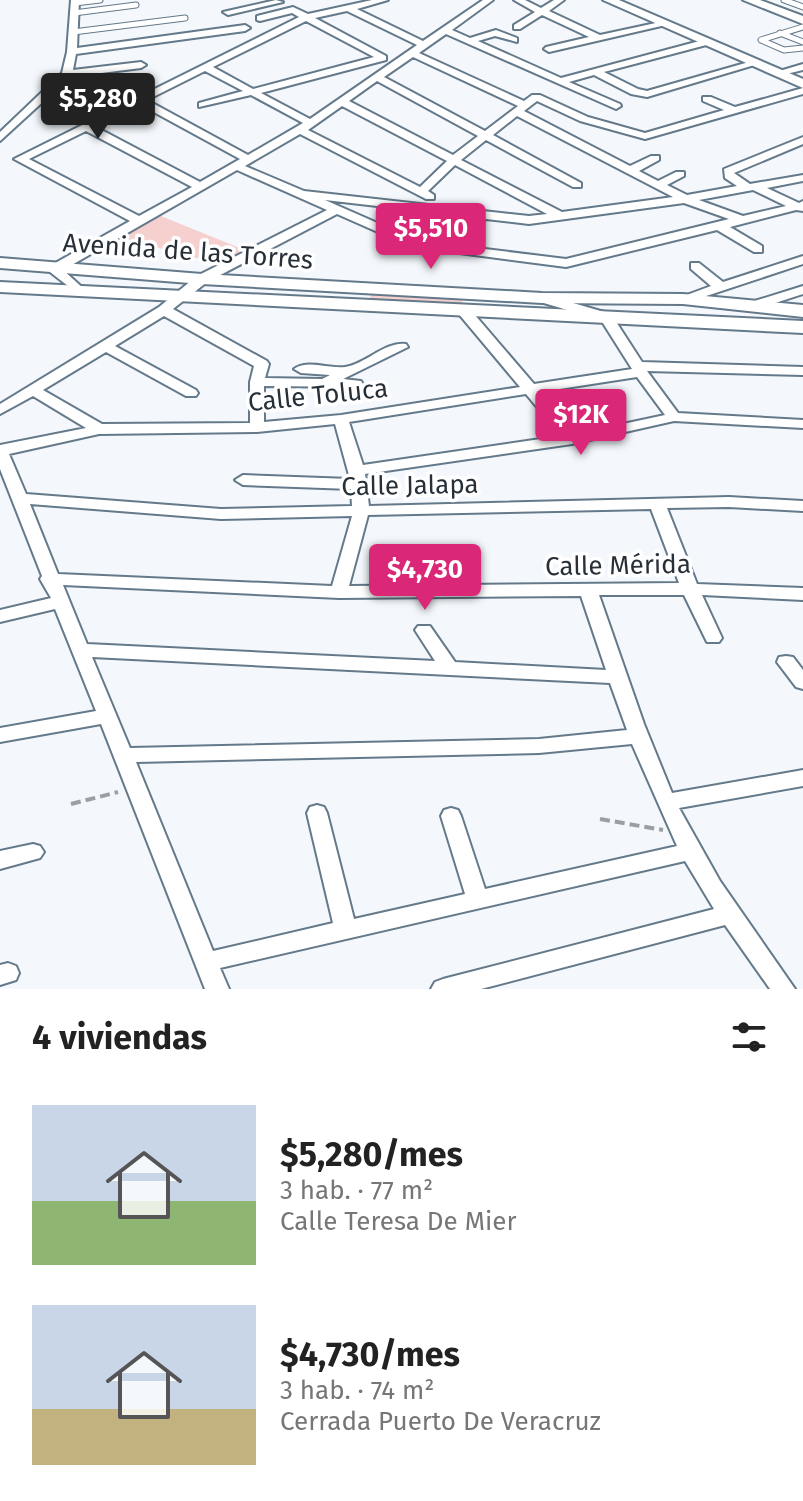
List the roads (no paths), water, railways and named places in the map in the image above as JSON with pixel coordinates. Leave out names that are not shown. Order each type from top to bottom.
[{"type":"street","points":[[139,221],[20,159],[304,18],[384,0]]},
{"type":"street","points":[[77,289],[55,269],[305,126],[489,0]]},
{"type":"street","points":[[518,0],[598,38]]},
{"type":"street","points":[[517,27],[560,0]]},
{"type":"street","points":[[609,0],[803,84]]},
{"type":"street","points":[[749,0],[803,17]]},
{"type":"street","points":[[764,0],[803,17]]},
{"type":"street","points":[[228,12],[279,2]]},
{"type":"street","points":[[0,138],[67,74],[72,52],[74,5]]},
{"type":"street","points":[[259,6],[274,15]]},
{"type":"street","points":[[348,8],[424,45]]},
{"type":"street","points":[[260,18],[293,10],[395,64]]},
{"type":"street","points":[[549,49],[665,24]]},
{"type":"street","points":[[72,52],[245,28]]},
{"type":"street","points":[[445,30],[616,106]]},
{"type":"street","points":[[468,41],[496,33],[514,40]]},
{"type":"street","points":[[560,81],[707,42]]},
{"type":"street","points":[[412,53],[685,199],[746,221]]},
{"type":"street","points":[[203,105],[381,58]]},
{"type":"street","points":[[596,72],[635,92],[647,94],[756,63]]},
{"type":"street","points":[[67,74],[141,65]]},
{"type":"street","points":[[778,73],[803,67]]},
{"type":"street","points":[[207,68],[253,91],[305,126],[456,210]]},
{"type":"street","points":[[377,77],[577,185]]},
{"type":"street","points":[[421,192],[454,160],[536,97],[584,119],[645,136],[803,91]]},
{"type":"street","points":[[707,99],[735,111]]},
{"type":"street","points":[[141,101],[299,194],[334,211],[436,249],[566,263],[801,207]]},
{"type":"street","points":[[341,101],[562,217]]},
{"type":"street","points":[[87,127],[201,187]]},
{"type":"street","points":[[801,207],[751,187],[726,173],[803,140]]},
{"type":"street","points":[[630,171],[655,158]]},
{"type":"street","points":[[659,185],[680,174]]},
{"type":"street","points":[[299,194],[529,220],[685,199],[803,178]]},
{"type":"street","points":[[0,410],[164,310],[202,279],[334,211]]},
{"type":"street","points":[[436,249],[483,215]]},
{"type":"street","points":[[720,226],[758,249]]},
{"type":"street","points":[[683,299],[803,260]]},
{"type":"street","name":"Avenida de las Torres","points":[[0,263],[202,279],[542,298],[683,299],[803,311]]},
{"type":"street","points":[[695,266],[720,286]]},
{"type":"street","name":"Avenida de las Torres","points":[[0,287],[803,327]]},
{"type":"street","points":[[750,307],[803,290]]},
{"type":"street","points":[[542,298],[606,317],[674,417]]},
{"type":"street","points":[[164,310],[257,360],[262,368],[257,382],[257,427]]},
{"type":"street","points":[[463,310],[572,439]]},
{"type":"street","points":[[104,345],[191,393]]},
{"type":"street","points":[[257,382],[323,383],[354,377],[401,347]]},
{"type":"street","points":[[301,369],[354,377]]},
{"type":"street","name":"Calle Toluca","points":[[0,452],[99,429],[257,427],[341,419],[531,391],[639,369],[803,371]]},
{"type":"street","points":[[34,391],[99,429]]},
{"type":"street","points":[[243,480],[358,478],[674,417],[803,424]]},
{"type":"street","points":[[339,592],[361,511],[358,478],[341,419]]},
{"type":"street","points":[[0,452],[217,989]]},
{"type":"street","name":"Calle Jalapa","points":[[18,498],[221,514],[729,502],[803,506]]},
{"type":"street","points":[[657,504],[713,638]]},
{"type":"street","name":"Calle Mérida","points":[[49,579],[339,592],[690,589],[803,594]]},
{"type":"street","points":[[589,592],[638,736],[686,842],[728,915],[783,989]]},
{"type":"street","points":[[0,616],[59,602]]},
{"type":"street","points":[[424,630],[449,668]]},
{"type":"street","points":[[80,650],[618,677]]},
{"type":"street","points":[[786,662],[803,682]]},
{"type":"street","points":[[0,735],[107,716]]},
{"type":"street","points":[[125,755],[539,746],[638,736]]},
{"type":"street","points":[[667,802],[803,778]]},
{"type":"street","points":[[317,813],[346,930]]},
{"type":"street","points":[[451,816],[478,900]]},
{"type":"street","points":[[206,962],[478,900],[686,842]]},
{"type":"street","points":[[0,860],[33,852]]},
{"type":"street","points":[[443,989],[728,915]]},
{"type":"lane","points":[[74,5],[100,0]]},
{"type":"lane","points":[[784,0],[803,7]]},
{"type":"lane","points":[[74,5],[136,5]]},
{"type":"lane","points":[[73,32],[185,18]]},
{"type":"lane","points":[[803,27],[761,40],[784,50],[803,45]]},
{"type":"lane","points":[[779,33],[803,45]]}]
